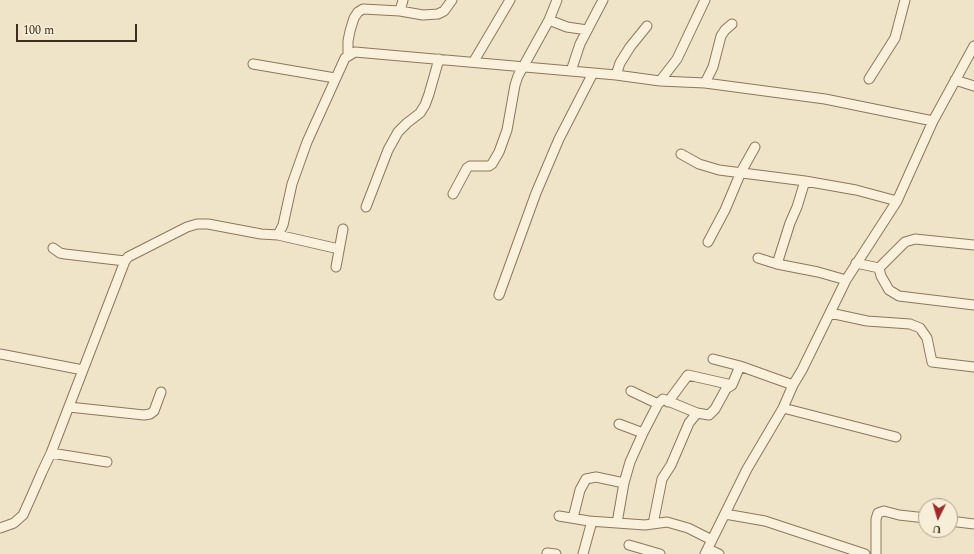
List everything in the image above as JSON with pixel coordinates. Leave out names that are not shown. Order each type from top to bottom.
[{"type":"street","points":[[400,11],[403,0]]},
{"type":"street","points":[[348,56],[348,41],[354,18],[358,12],[363,9],[400,11],[423,15],[438,14],[444,11],[452,0]]},
{"type":"street","points":[[474,61],[510,0]]},
{"type":"street","points":[[453,194],[466,168],[470,166],[485,167],[492,164],[504,140],[515,85],[557,0]]},
{"type":"street","points":[[571,71],[576,54],[603,0]]},
{"type":"street","points":[[660,81],[677,59],[705,0]]},
{"type":"street","points":[[869,78],[895,38],[906,0]]},
{"type":"street","points":[[548,20],[567,27],[587,30]]},
{"type":"street","points":[[705,83],[713,67],[721,36],[732,24]]},
{"type":"street","points":[[616,75],[620,63],[630,47],[647,26]]},
{"type":"street","points":[[719,554],[707,552],[747,469],[783,408],[846,280],[897,201],[933,121],[954,80],[974,48]]},
{"type":"street","points":[[278,235],[284,225],[295,173],[335,78],[345,58],[356,52],[474,61],[616,75],[660,81],[705,83],[825,99],[933,121]]},
{"type":"street","points":[[366,207],[388,150],[398,132],[420,112],[425,105],[430,94],[439,59]]},
{"type":"street","points":[[252,64],[335,78]]},
{"type":"street","points":[[499,295],[536,193],[559,139],[593,73]]},
{"type":"street","points":[[954,80],[974,86]]},
{"type":"street","points":[[708,242],[725,210],[741,172],[755,147]]},
{"type":"street","points":[[681,154],[710,168],[805,181],[856,190],[897,201]]},
{"type":"street","points":[[777,264],[805,181]]},
{"type":"street","points":[[0,528],[14,522],[22,515],[52,453],[125,261],[133,254],[197,224],[208,224],[261,234],[278,235],[339,249]]},
{"type":"street","points":[[336,267],[343,229]]},
{"type":"street","points":[[879,268],[905,242],[909,240],[915,239],[974,245]]},
{"type":"street","points":[[53,248],[60,253],[65,254],[125,261]]},
{"type":"street","points":[[758,258],[777,264],[818,272],[846,280]]},
{"type":"street","points":[[856,264],[879,268]]},
{"type":"street","points":[[879,268],[889,290],[899,296],[974,304]]},
{"type":"street","points":[[830,313],[867,322],[910,324],[920,328],[927,338],[932,362],[974,367]]},
{"type":"street","points":[[0,354],[83,370]]},
{"type":"street","points":[[713,359],[740,366],[793,385]]},
{"type":"street","points":[[617,523],[624,483],[630,462],[658,404],[663,399],[697,413],[709,415],[719,403],[726,389],[732,385],[740,366]]},
{"type":"street","points":[[668,402],[688,375],[732,385]]},
{"type":"street","points":[[631,391],[658,404]]},
{"type":"street","points":[[69,407],[144,415],[150,414],[154,411],[161,392]]},
{"type":"street","points":[[783,408],[896,437]]},
{"type":"street","points":[[653,524],[662,479],[671,465],[689,423],[697,413]]},
{"type":"street","points":[[619,424],[643,433]]},
{"type":"street","points":[[52,453],[107,462]]},
{"type":"street","points":[[573,518],[580,490],[586,479],[596,477],[624,483]]},
{"type":"street","points":[[876,554],[876,519],[878,513],[884,511],[899,515],[918,517]]},
{"type":"street","points":[[725,514],[765,521],[865,554]]},
{"type":"street","points":[[559,516],[592,521],[645,525],[667,522],[679,525],[712,540]]},
{"type":"street","points":[[583,554],[592,521]]},
{"type":"street","points":[[958,522],[974,524]]},
{"type":"street","points":[[629,545],[660,554]]}]
